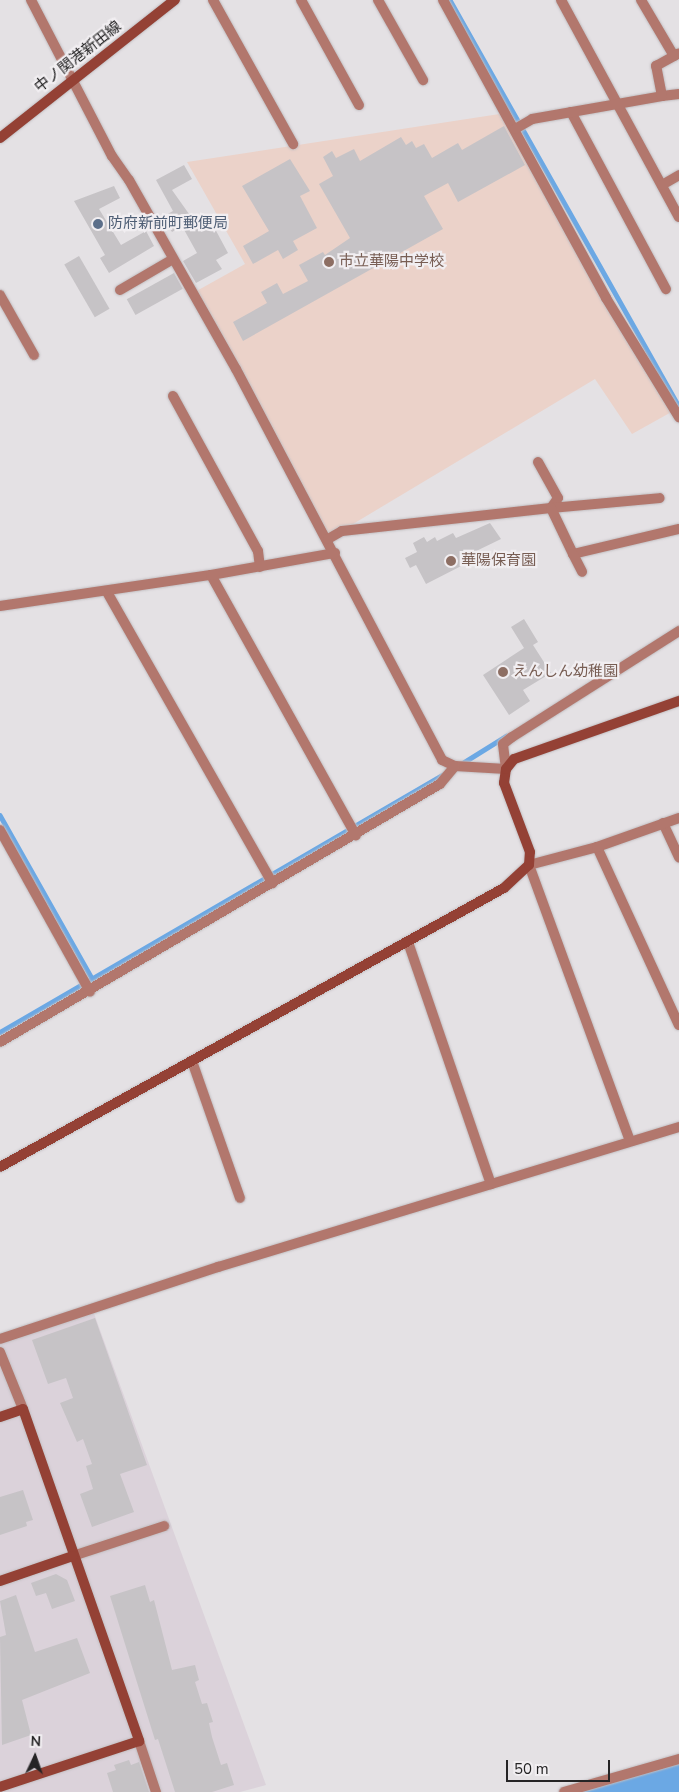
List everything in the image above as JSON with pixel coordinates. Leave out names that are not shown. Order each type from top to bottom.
[{"type":"street","points":[[30,0],[112,156],[129,180],[328,539],[442,760],[455,766],[506,769]]},
{"type":"street","name":"中ノ関港新田線","points":[[0,138],[175,0]]},
{"type":"street","points":[[213,0],[293,144]]},
{"type":"street","points":[[301,0],[359,105]]},
{"type":"street","points":[[378,0],[422,80]]},
{"type":"street","points":[[443,0],[606,298],[679,417]]},
{"type":"street","points":[[561,0],[679,217]]},
{"type":"street","points":[[641,0],[676,55],[656,66],[654,71],[662,96]]},
{"type":"street","points":[[515,129],[532,119],[679,94]]},
{"type":"street","points":[[571,112],[666,289]]},
{"type":"street","points":[[662,185],[679,175]]},
{"type":"street","points":[[120,290],[173,259]]},
{"type":"street","points":[[0,295],[34,355]]},
{"type":"street","points":[[173,396],[258,550],[260,567]]},
{"type":"street","points":[[538,462],[558,498],[551,508]]},
{"type":"street","points":[[328,539],[342,531],[660,498]]},
{"type":"street","points":[[551,508],[582,572]]},
{"type":"street","points":[[574,554],[679,529]]},
{"type":"street","points":[[0,606],[107,592],[335,553]]},
{"type":"street","points":[[211,575],[356,835]]},
{"type":"street","points":[[107,592],[272,883]]},
{"type":"street","points":[[630,1141],[528,865],[530,852],[526,837],[504,782],[506,769],[503,744],[679,631]]},
{"type":"street","points":[[506,769],[514,760],[679,701]]},
{"type":"street","points":[[0,1042],[90,992],[108,978],[356,835],[440,784],[455,766]]},
{"type":"street","points":[[0,1167],[504,888],[528,865],[597,846],[679,818]]},
{"type":"street","points":[[663,823],[679,857]]},
{"type":"street","points":[[0,830],[90,992]]},
{"type":"street","points":[[597,846],[679,1025]]},
{"type":"street","points":[[408,942],[491,1184]]},
{"type":"street","points":[[192,1061],[240,1198]]},
{"type":"street","points":[[0,1340],[218,1267],[679,1127]]},
{"type":"street","points":[[0,1352],[23,1409],[156,1792]]},
{"type":"street","points":[[0,1417],[23,1409]]},
{"type":"street","points":[[0,1581],[164,1526]]},
{"type":"street","points":[[0,1787],[139,1741]]},
{"type":"street","points":[[564,1792],[679,1759]]},
{"type":"shaded area","points":[[506,113],[675,410],[632,434],[595,379],[328,539],[193,293],[245,264],[187,162]]},
{"type":"shaded area","points":[[92,1308],[266,1785],[240,1792],[0,1792],[0,1339]]},
{"type":"water","points":[[679,1759],[679,1792],[569,1792]]},
{"type":"building","points":[[504,126],[525,165],[458,202],[448,183],[424,196],[443,229],[243,341],[233,322],[267,303],[261,292],[277,283],[283,294],[308,281],[299,265],[323,252],[325,255],[350,238],[319,184],[333,176],[323,157],[332,151],[336,158],[354,149],[360,161],[401,137],[406,145],[412,141],[416,148],[424,144],[432,158],[458,143],[462,150]]},
{"type":"building","points":[[290,159],[310,191],[300,196],[317,228],[293,241],[298,250],[283,259],[278,250],[253,264],[243,246],[269,231],[242,186]]},
{"type":"building","points":[[184,165],[192,179],[172,190],[194,221],[207,214],[228,253],[216,260],[222,269],[196,283],[183,261],[197,253],[182,226],[172,232],[165,221],[164,216],[173,211],[156,180]]},
{"type":"building","points":[[114,186],[120,198],[99,209],[121,245],[146,231],[154,246],[109,273],[100,258],[105,255],[74,201]]},
{"type":"building","points":[[79,256],[110,309],[95,317],[64,264]]},
{"type":"building","points":[[174,273],[183,289],[135,315],[127,299]]},
{"type":"building","points":[[490,523],[501,539],[468,555],[471,561],[426,584],[416,565],[410,568],[405,558],[417,552],[413,543],[424,537],[427,542],[435,537],[437,541],[453,533],[456,538]]},
{"type":"building","points":[[524,619],[538,642],[533,645],[551,673],[523,690],[530,701],[509,715],[483,675],[524,648],[511,627]]},
{"type":"building","points":[[95,1318],[147,1465],[120,1474],[134,1512],[92,1527],[80,1494],[93,1489],[86,1466],[92,1464],[83,1439],[77,1442],[60,1403],[73,1398],[66,1378],[48,1384],[32,1340]]},
{"type":"building","points":[[23,1490],[33,1520],[26,1522],[27,1526],[0,1535],[0,1497]]},
{"type":"building","points":[[56,1574],[67,1580],[75,1601],[52,1609],[46,1593],[36,1596],[31,1583]]},
{"type":"building","points":[[145,1585],[150,1602],[154,1600],[172,1670],[195,1665],[199,1680],[195,1682],[202,1704],[207,1703],[213,1722],[209,1723],[221,1765],[227,1763],[234,1785],[212,1792],[175,1792],[158,1739],[155,1740],[110,1596]]},
{"type":"building","points":[[16,1595],[35,1652],[77,1638],[90,1673],[22,1700],[31,1735],[2,1745],[0,1637],[6,1635],[0,1601]]},
{"type":"building","points":[[129,1760],[131,1765],[139,1762],[149,1792],[113,1792],[107,1773],[116,1770],[114,1765]]},
{"type":"waterway","points":[[450,0],[679,407]]},
{"type":"waterway","points":[[461,764],[506,736]]},
{"type":"waterway","points":[[0,1032],[444,774]]},
{"type":"waterway","points":[[0,815],[93,980]]},
{"type":"place","name":"防府新前町郵便局","points":[[98,224]]},
{"type":"place","name":"市立華陽中学校","points":[[329,262]]},
{"type":"place","name":"華陽保育園","points":[[451,561]]},
{"type":"place","name":"えんしん幼稚園","points":[[503,672]]}]
